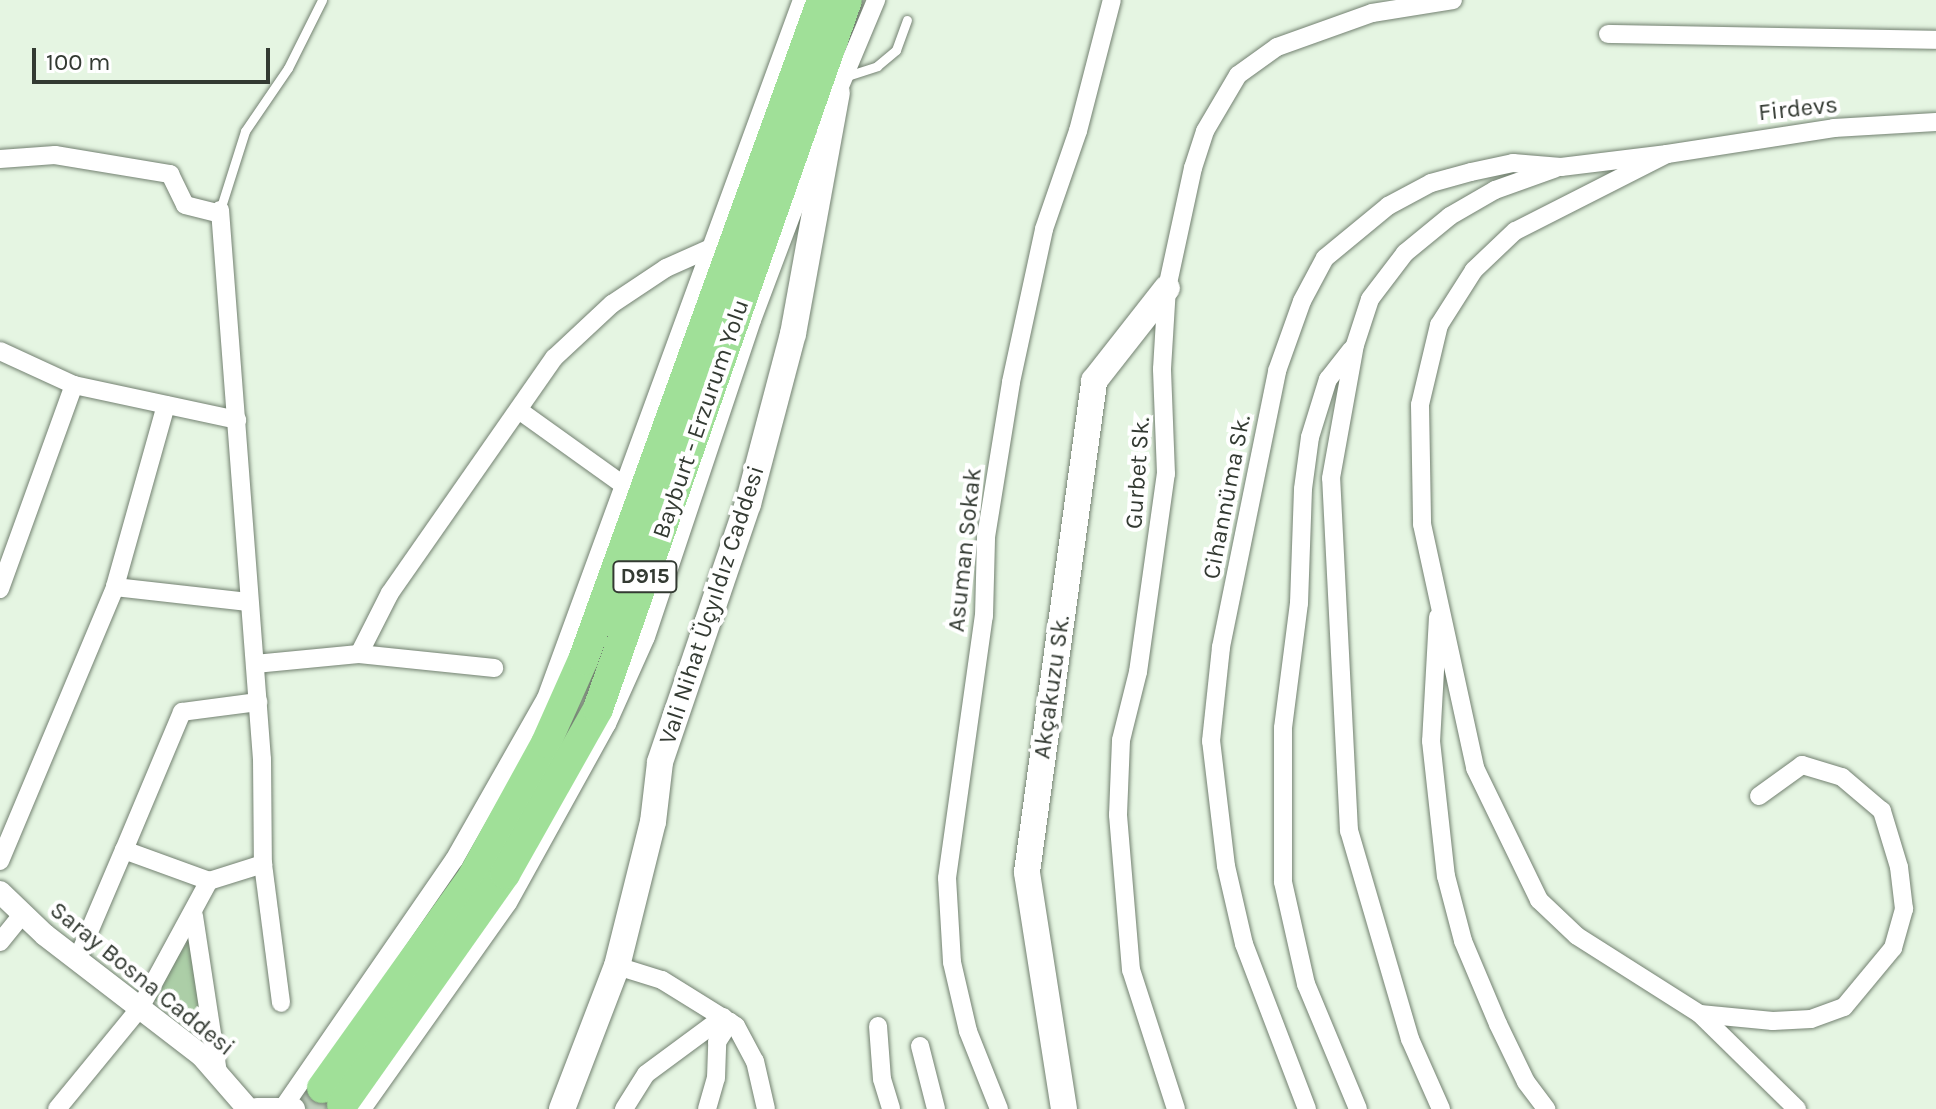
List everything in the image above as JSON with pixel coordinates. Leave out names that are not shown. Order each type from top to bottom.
[{"type":"highway","name":"Bayburt - Erzurum Yolu","points":[[342,1100],[473,876],[546,743],[583,660],[822,0]]},
{"type":"highway","name":"Bayburt - Erzurum Yolu","points":[[342,1100],[505,874],[598,709],[847,0]]},
{"type":"main road","name":"Vali Nihat Üçyıldız Caddesi","points":[[562,1109],[617,966],[653,822],[660,762],[748,504],[793,334],[841,85]]},
{"type":"main road","name":"Akçakuzu Sk.","points":[[1064,1109],[1027,872],[1094,381],[1167,288]]},
{"type":"street","points":[[257,1109],[287,1108],[454,860],[523,742],[559,665],[622,484],[713,247],[802,0]]},
{"type":"street","points":[[342,1100],[508,903],[607,724],[646,637],[752,320],[876,0]]},
{"type":"street","name":"Asuman Sokak","points":[[999,1109],[968,1031],[952,962],[947,878],[984,616],[986,537],[1011,382],[1044,229],[1078,131],[1112,0]]},
{"type":"street","name":"Gurbet Sk.","points":[[1176,1109],[1131,970],[1118,815],[1121,740],[1138,672],[1166,474],[1162,369],[1167,288],[1205,131],[1238,75],[1277,47],[1328,25],[1453,0]]},
{"type":"street","points":[[1608,34],[1936,40]]},
{"type":"street","name":"Firdevs","points":[[1667,154],[1747,138],[1936,122]]},
{"type":"street","points":[[1667,154],[1515,231],[1474,270],[1439,325],[1420,405],[1422,524],[1475,768],[1539,900],[1577,936],[1700,1014],[1797,1109]]},
{"type":"street","name":"Cihannüma Sk.","points":[[1307,1109],[1244,944],[1216,804],[1211,741],[1221,647],[1277,371],[1302,301],[1325,258],[1388,206],[1431,183],[1513,163],[1561,167],[1667,154]]},
{"type":"street","points":[[0,159],[55,155],[170,174],[185,205],[220,212],[258,702],[263,864],[281,1003]]},
{"type":"street","points":[[1441,1109],[1405,1025],[1349,831],[1347,726],[1330,525],[1336,439],[1355,345],[1370,299],[1405,253],[1450,216],[1495,190],[1561,167]]},
{"type":"street","points":[[359,654],[390,593],[520,411],[554,358],[612,304],[666,268],[713,247]]},
{"type":"street","points":[[1355,345],[1328,379],[1308,450],[1299,603],[1283,728],[1283,882],[1287,919],[1306,984],[1358,1109]]},
{"type":"street","points":[[0,351],[74,385],[237,420]]},
{"type":"street","points":[[0,589],[74,385]]},
{"type":"street","points":[[0,861],[115,587],[166,405]]},
{"type":"street","points":[[520,411],[622,484]]},
{"type":"street","points":[[115,587],[248,602]]},
{"type":"street","points":[[1440,603],[1431,741],[1446,876],[1463,941],[1498,1024],[1526,1082],[1546,1109]]},
{"type":"street","points":[[255,664],[359,654],[494,668]]},
{"type":"street","points":[[77,960],[182,712],[258,702]]},
{"type":"street","points":[[1700,1014],[1773,1021],[1811,1019],[1844,1007],[1893,948],[1904,909],[1899,867],[1882,811],[1842,777],[1802,765],[1759,796]]},
{"type":"street","points":[[124,850],[209,881],[263,864]]},
{"type":"street","points":[[57,1109],[140,1008],[194,916],[209,881]]},
{"type":"street","name":"Saray Bosna Caddesi","points":[[0,892],[77,960],[218,1072],[248,1109]]},
{"type":"street","points":[[0,942],[23,914]]},
{"type":"street","points":[[194,916],[218,1072]]},
{"type":"street","points":[[617,966],[662,980],[727,1019],[755,1061],[766,1109]]},
{"type":"street","points":[[624,1109],[646,1074],[727,1019]]},
{"type":"street","points":[[707,1109],[716,1078],[717,1042],[727,1019]]},
{"type":"street","points":[[878,1026],[882,1079],[891,1109]]},
{"type":"street","points":[[920,1046],[936,1109]]},
{"type":"lane","points":[[220,212],[245,131],[288,68],[322,0]]},
{"type":"lane","points":[[841,85],[877,66],[896,50],[907,20]]},
{"type":"green space","points":[[189,940],[204,1036],[150,997]]},
{"type":"tunnel","points":[[307,1109],[322,1088]]}]
